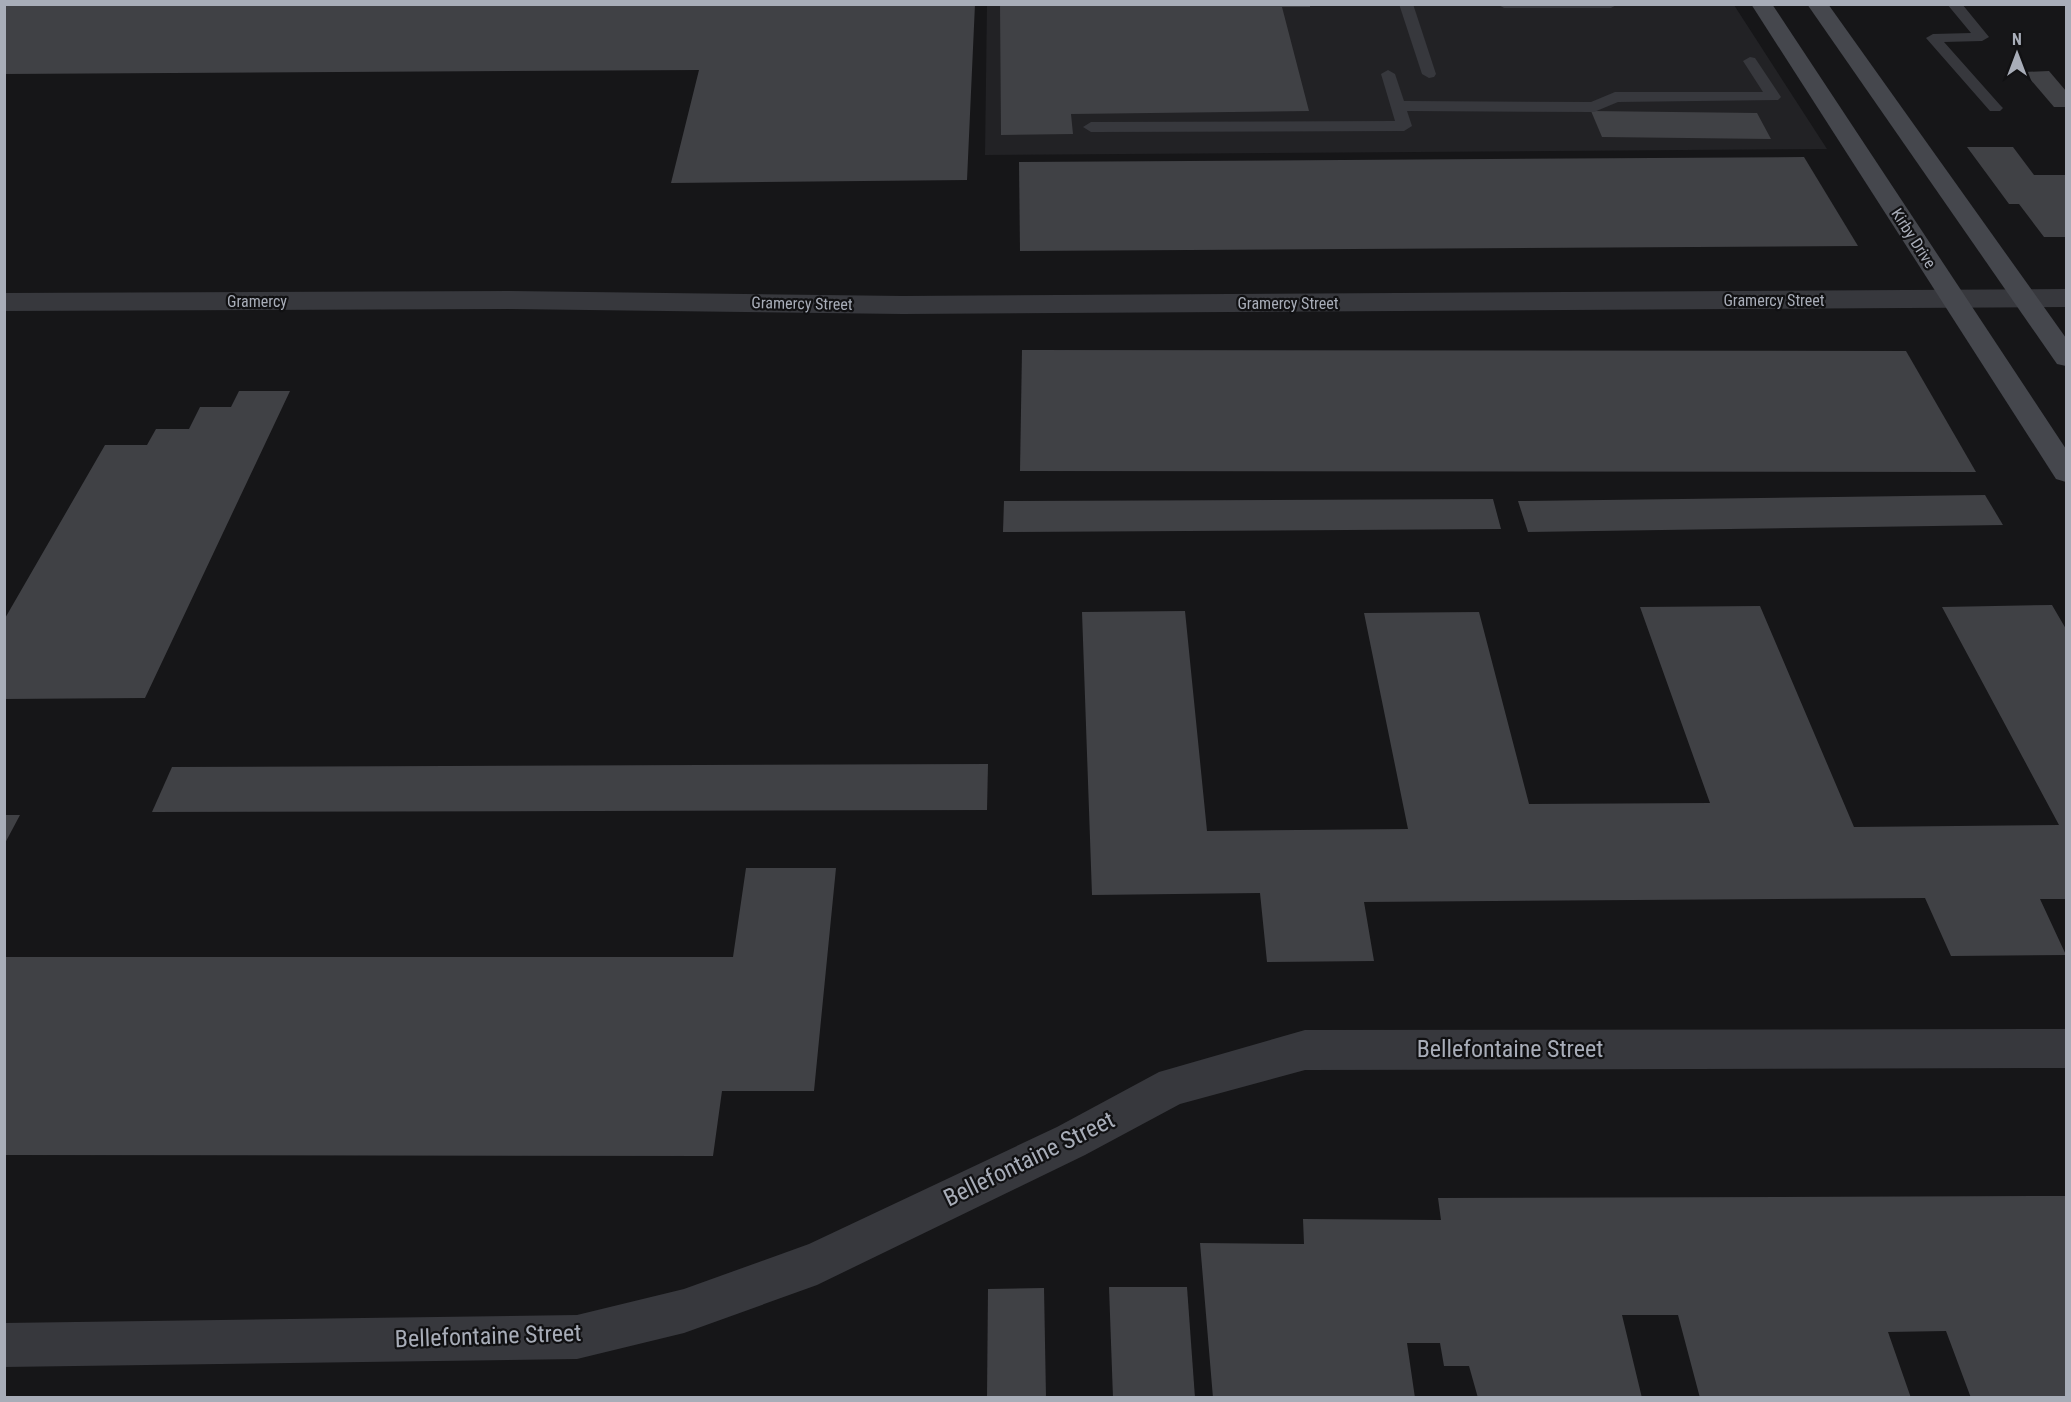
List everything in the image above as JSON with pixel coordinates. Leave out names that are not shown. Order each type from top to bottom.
[{"type":"main road","name":"Kirby Drive","points":[[1761,4],[2067,471]]},
{"type":"main road","points":[[1817,4],[2067,357]]},
{"type":"street","name":"Gramercy Street","points":[[510,300],[903,305],[2067,298]]},
{"type":"street","name":"Gramercy","points":[[4,302],[510,300]]},
{"type":"street","name":"Bellefontaine Street","points":[[4,1345],[577,1337],[684,1311],[817,1263],[1071,1141],[1173,1086],[1305,1050],[2067,1048]]},
{"type":"lane","points":[[1406,4],[1429,74]]},
{"type":"lane","points":[[1504,4],[1611,4]]},
{"type":"lane","points":[[1954,4],[1983,38],[1934,38],[1995,108]]},
{"type":"lane","points":[[1398,106],[1594,107],[1615,97],[1773,97],[1750,61]]},
{"type":"lane","points":[[1091,128],[1404,126],[1388,74]]},
{"type":"shaded area","points":[[987,4],[1734,5],[1827,149],[985,155]]},
{"type":"building","points":[[4,4],[975,4],[967,180],[671,183],[699,70],[4,74]]},
{"type":"building","points":[[1000,4],[1310,4],[1310,7],[1282,7],[1309,111],[1071,114],[1073,134],[1001,135]]},
{"type":"building","points":[[2049,71],[2066,91],[2066,107],[2054,107],[2024,72]]},
{"type":"building","points":[[1591,111],[1757,113],[1771,139],[1602,137]]},
{"type":"building","points":[[1967,147],[2013,147],[2034,175],[2066,175],[2066,237],[2044,237],[2019,204],[2009,204]]},
{"type":"building","points":[[1804,157],[1858,246],[1020,251],[1019,162]]},
{"type":"building","points":[[1022,350],[1906,351],[1976,472],[1020,471]]},
{"type":"building","points":[[239,391],[290,391],[145,698],[4,699],[4,620],[105,445],[147,445],[156,429],[189,429],[200,407],[231,407]]},
{"type":"building","points":[[1985,495],[2003,525],[1528,532],[1518,501]]},
{"type":"building","points":[[1493,499],[1501,529],[1003,532],[1004,501]]},
{"type":"building","points":[[2052,605],[2066,629],[2066,899],[2040,899],[2066,955],[1951,956],[1925,898],[1364,902],[1374,961],[1267,962],[1260,893],[1092,895],[1082,612],[1185,611],[1207,831],[1408,829],[1364,613],[1479,612],[1529,804],[1710,803],[1640,607],[1760,606],[1854,827],[2059,825],[1942,607]]},
{"type":"building","points":[[988,764],[987,810],[152,812],[172,767]]},
{"type":"building","points":[[4,815],[20,815],[4,845]]},
{"type":"building","points":[[746,868],[836,868],[814,1091],[722,1091],[713,1156],[4,1155],[4,957],[733,957]]},
{"type":"building","points":[[2066,1196],[2066,1398],[1971,1398],[1946,1331],[1888,1332],[1911,1398],[1700,1398],[1678,1315],[1622,1315],[1642,1398],[1478,1398],[1469,1366],[1444,1366],[1440,1343],[1407,1343],[1415,1398],[1213,1398],[1200,1243],[1304,1244],[1303,1219],[1441,1220],[1438,1198]]},
{"type":"building","points":[[1109,1287],[1187,1287],[1195,1398],[1113,1398]]},
{"type":"building","points":[[1044,1288],[1046,1398],[987,1398],[988,1289]]}]
